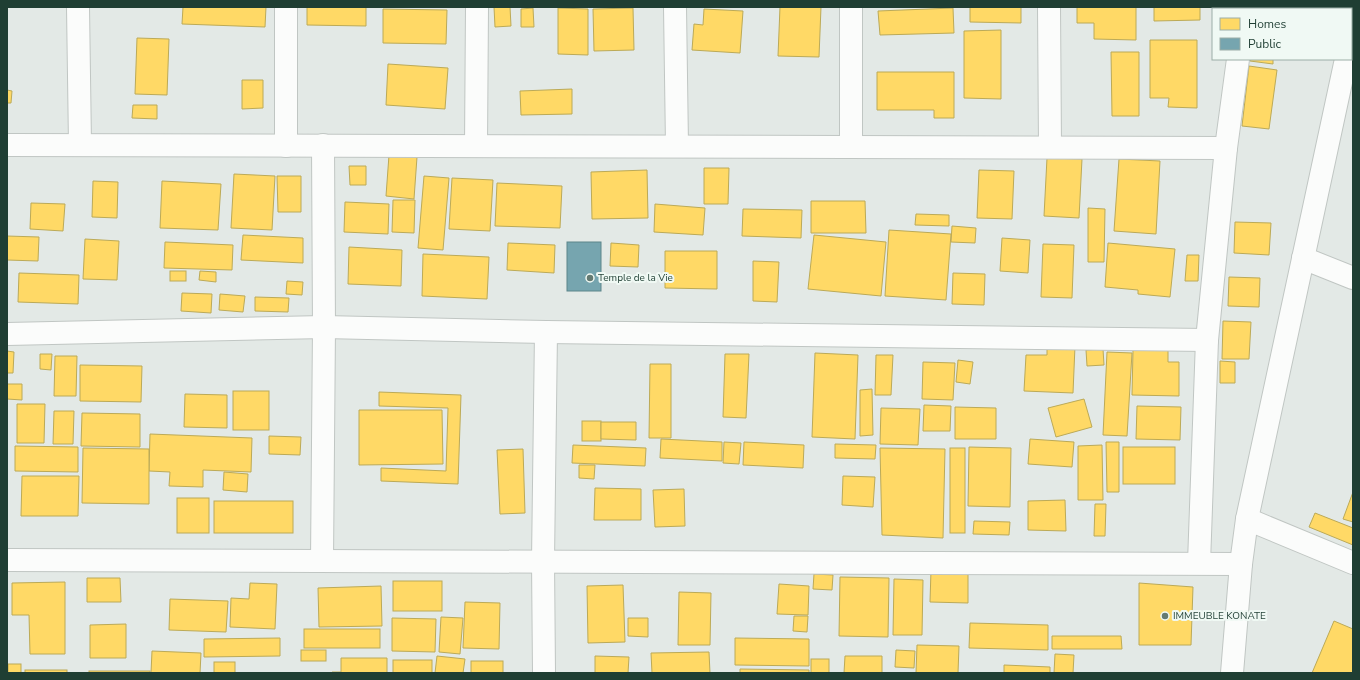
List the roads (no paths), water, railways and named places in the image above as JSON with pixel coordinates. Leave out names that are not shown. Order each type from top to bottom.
[{"type":"street","points":[[78,7],[80,145]]},
{"type":"street","points":[[286,7],[286,146]]},
{"type":"street","points":[[476,146],[477,7]]},
{"type":"street","points":[[675,7],[677,146]]},
{"type":"street","points":[[851,7],[851,147]]},
{"type":"street","points":[[1049,7],[1050,147]]},
{"type":"street","points":[[1199,563],[1207,340],[1226,148],[1238,60]]},
{"type":"street","points":[[1232,673],[1241,564],[1247,519],[1346,60]]},
{"type":"street","points":[[7,145],[1226,148]]},
{"type":"street","points":[[322,561],[324,327],[323,145]]},
{"type":"street","points":[[1303,258],[1353,278]]},
{"type":"street","points":[[7,334],[324,327],[546,332],[1207,340]]},
{"type":"street","points":[[544,673],[543,561],[546,332]]},
{"type":"street","points":[[1247,519],[1353,563]]},
{"type":"street","points":[[7,560],[1241,564]]},
{"type":"place","name":"Temple de la Vie","points":[[590,278]]},
{"type":"place","name":"IMMEUBLE KONATE","points":[[1165,616]]}]
